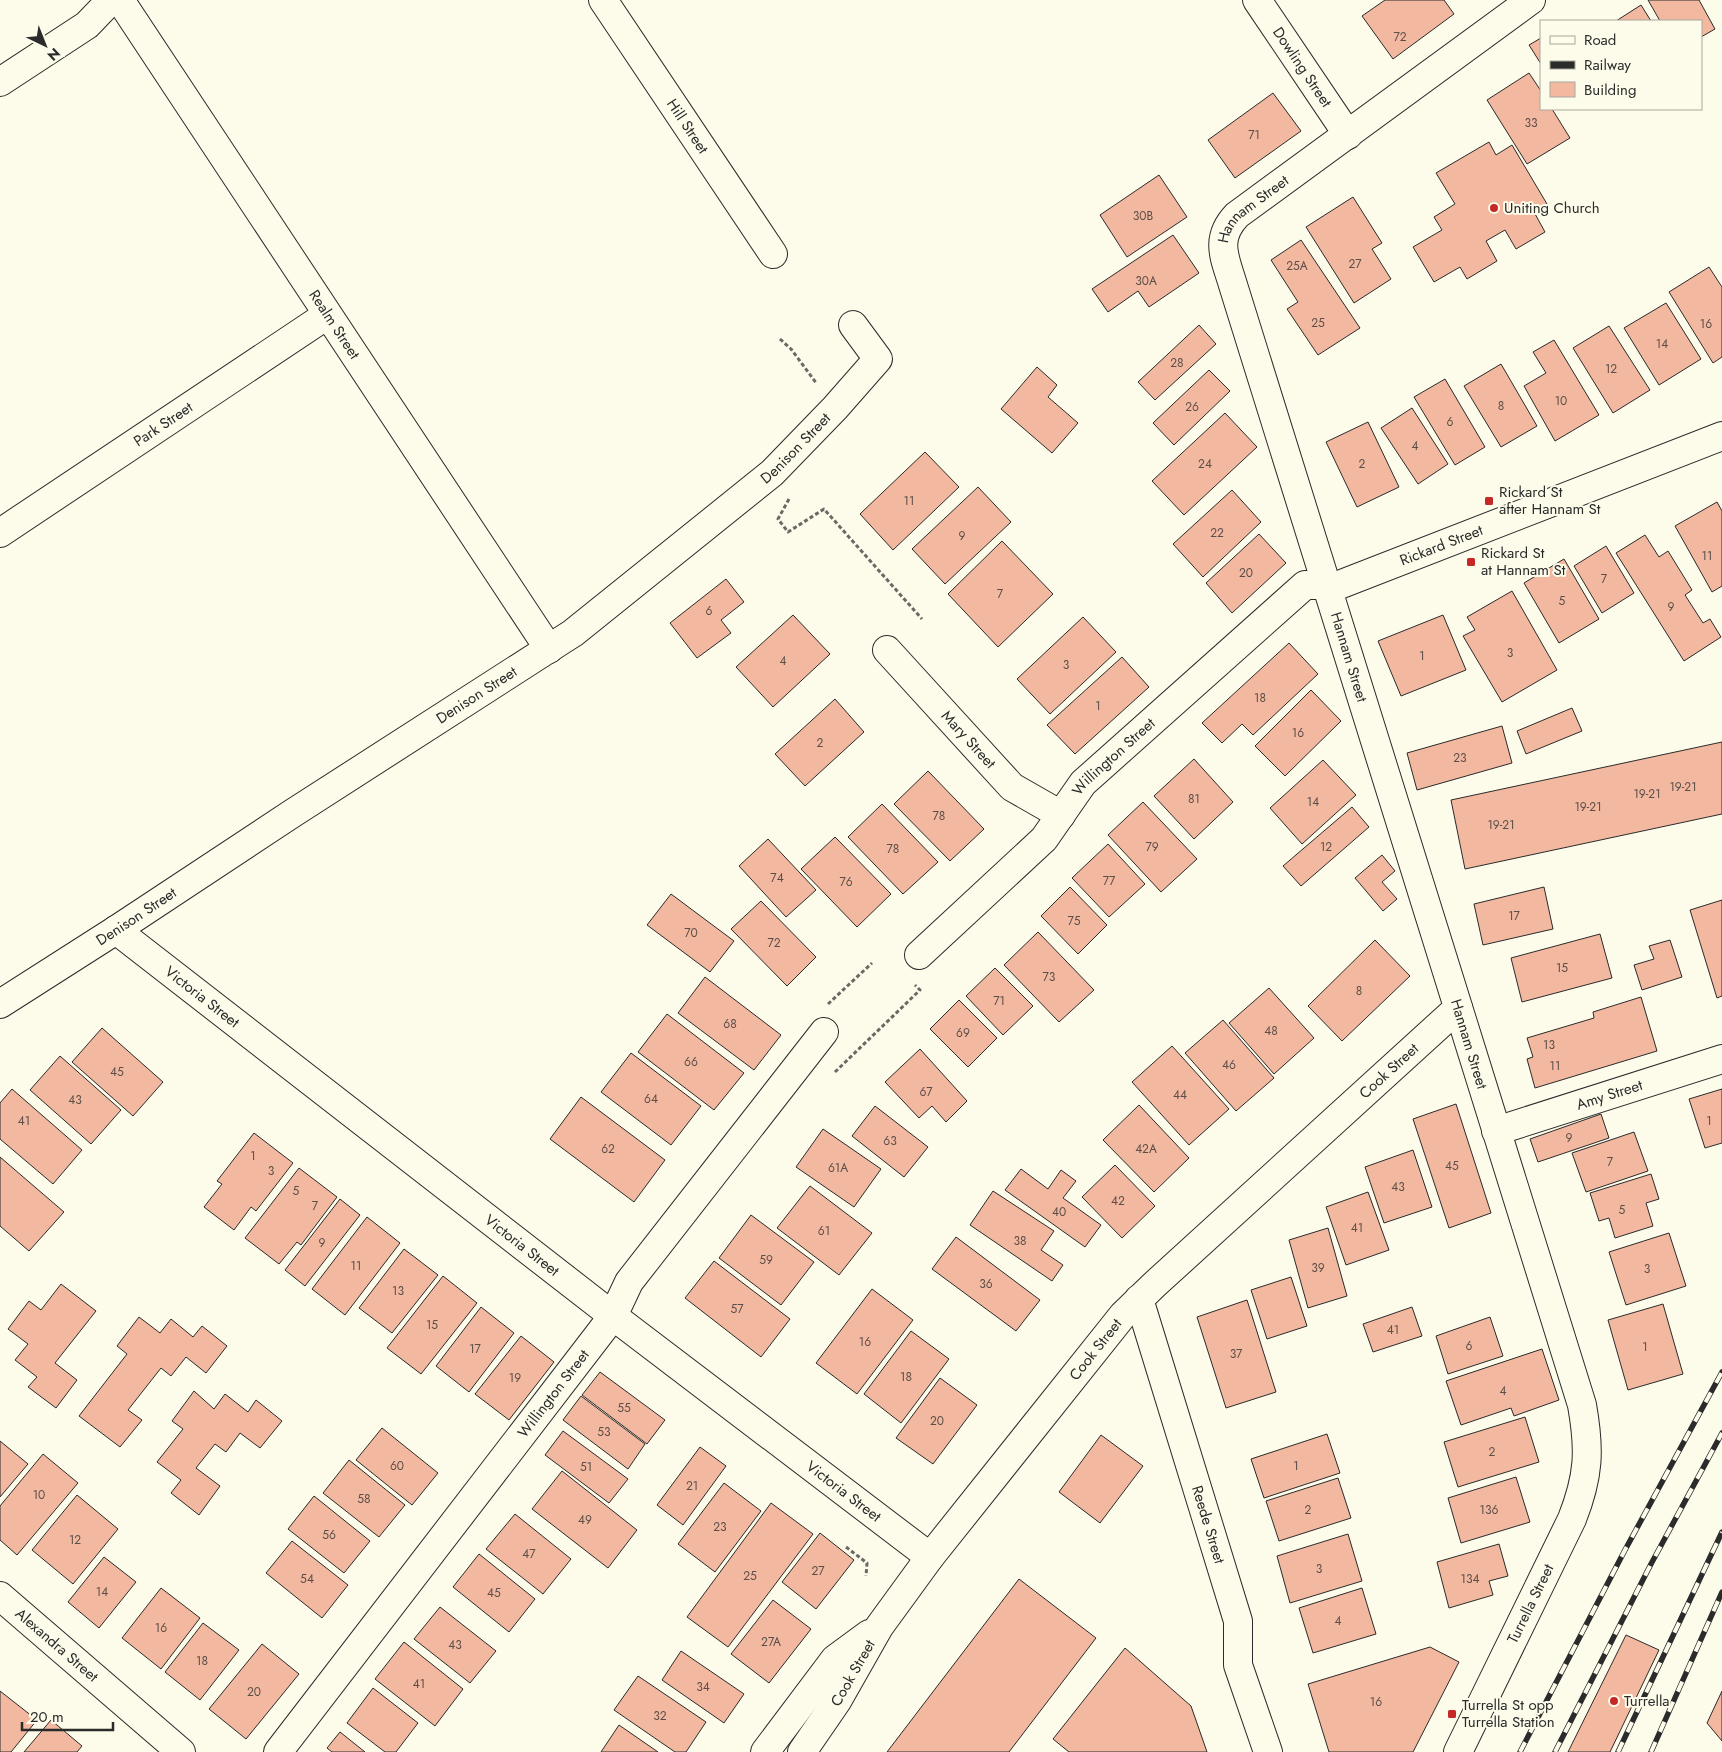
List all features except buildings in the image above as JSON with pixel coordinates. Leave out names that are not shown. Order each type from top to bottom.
[{"type":"street","points":[[0,82],[87,25],[111,0]]},
{"type":"street","name":"Realm Street","points":[[120,0],[548,649]]},
{"type":"street","name":"Hill Street","points":[[603,0],[773,254]]},
{"type":"street","name":"Dowling Street","points":[[1257,0],[1348,136]]},
{"type":"street","name":"Hannam Street","points":[[1531,0],[1237,216],[1226,229],[1223,252],[1582,1405],[1588,1452]]},
{"type":"street","name":"Park Street","points":[[0,533],[327,315]]},
{"type":"street","name":"Denison Street","points":[[0,1004],[573,633],[772,473],[835,408],[878,359],[853,325]]},
{"type":"street","name":"Rickard Street","points":[[1327,585],[1340,585],[1722,436]]},
{"type":"street","name":"Willington Street","points":[[919,955],[1044,839],[1083,783],[1305,585],[1327,585]]},
{"type":"street","name":"Mary Street","points":[[887,650],[1012,787],[1061,815]]},
{"type":"street","name":"Victoria Street","points":[[116,930],[613,1316],[930,1557]]},
{"type":"street","name":"Cook Street","points":[[802,1752],[837,1701],[878,1627],[930,1557],[1123,1315],[1458,1008]]},
{"type":"street","name":"Willington Street","points":[[278,1752],[613,1316],[629,1282],[824,1020]]},
{"type":"street","name":"Amy Street","points":[[1496,1131],[1722,1059]]},
{"type":"street","name":"Reede Street","points":[[1139,1299],[1238,1621],[1238,1665],[1268,1752]]},
{"type":"street","name":"Turrella Street","points":[[1458,1752],[1572,1519],[1582,1494],[1588,1452]]},
{"type":"street","name":"Alexandra Street","points":[[0,1596],[181,1752]]},
{"type":"street","points":[[765,1752],[835,1659],[878,1627]]},
{"type":"path","points":[[780,338],[791,349],[822,390]]},
{"type":"path","points":[[778,519],[788,532],[824,509],[922,619]]},
{"type":"path","points":[[824,1020],[872,964]]},
{"type":"path","points":[[835,1072],[904,1005]]},
{"type":"path","points":[[846,1548],[867,1563],[866,1576]]},
{"type":"railway","points":[[1520,1752],[1625,1550],[1722,1372]]},
{"type":"railway","points":[[1555,1752],[1651,1564],[1722,1433]]},
{"type":"railway","points":[[1618,1752],[1722,1532]]},
{"type":"railway","points":[[1651,1752],[1722,1592]]},
{"type":"place","name":"Uniting Church","points":[[1494,208]]},
{"type":"place","name":"Rickard St after Hannam St","points":[[1489,501]]},
{"type":"place","name":"Rickard St at Hannam St","points":[[1471,562]]},
{"type":"place","name":"Turrella","points":[[1614,1701]]},
{"type":"place","name":"Turrella St opp Turrella Station","points":[[1452,1714]]}]
